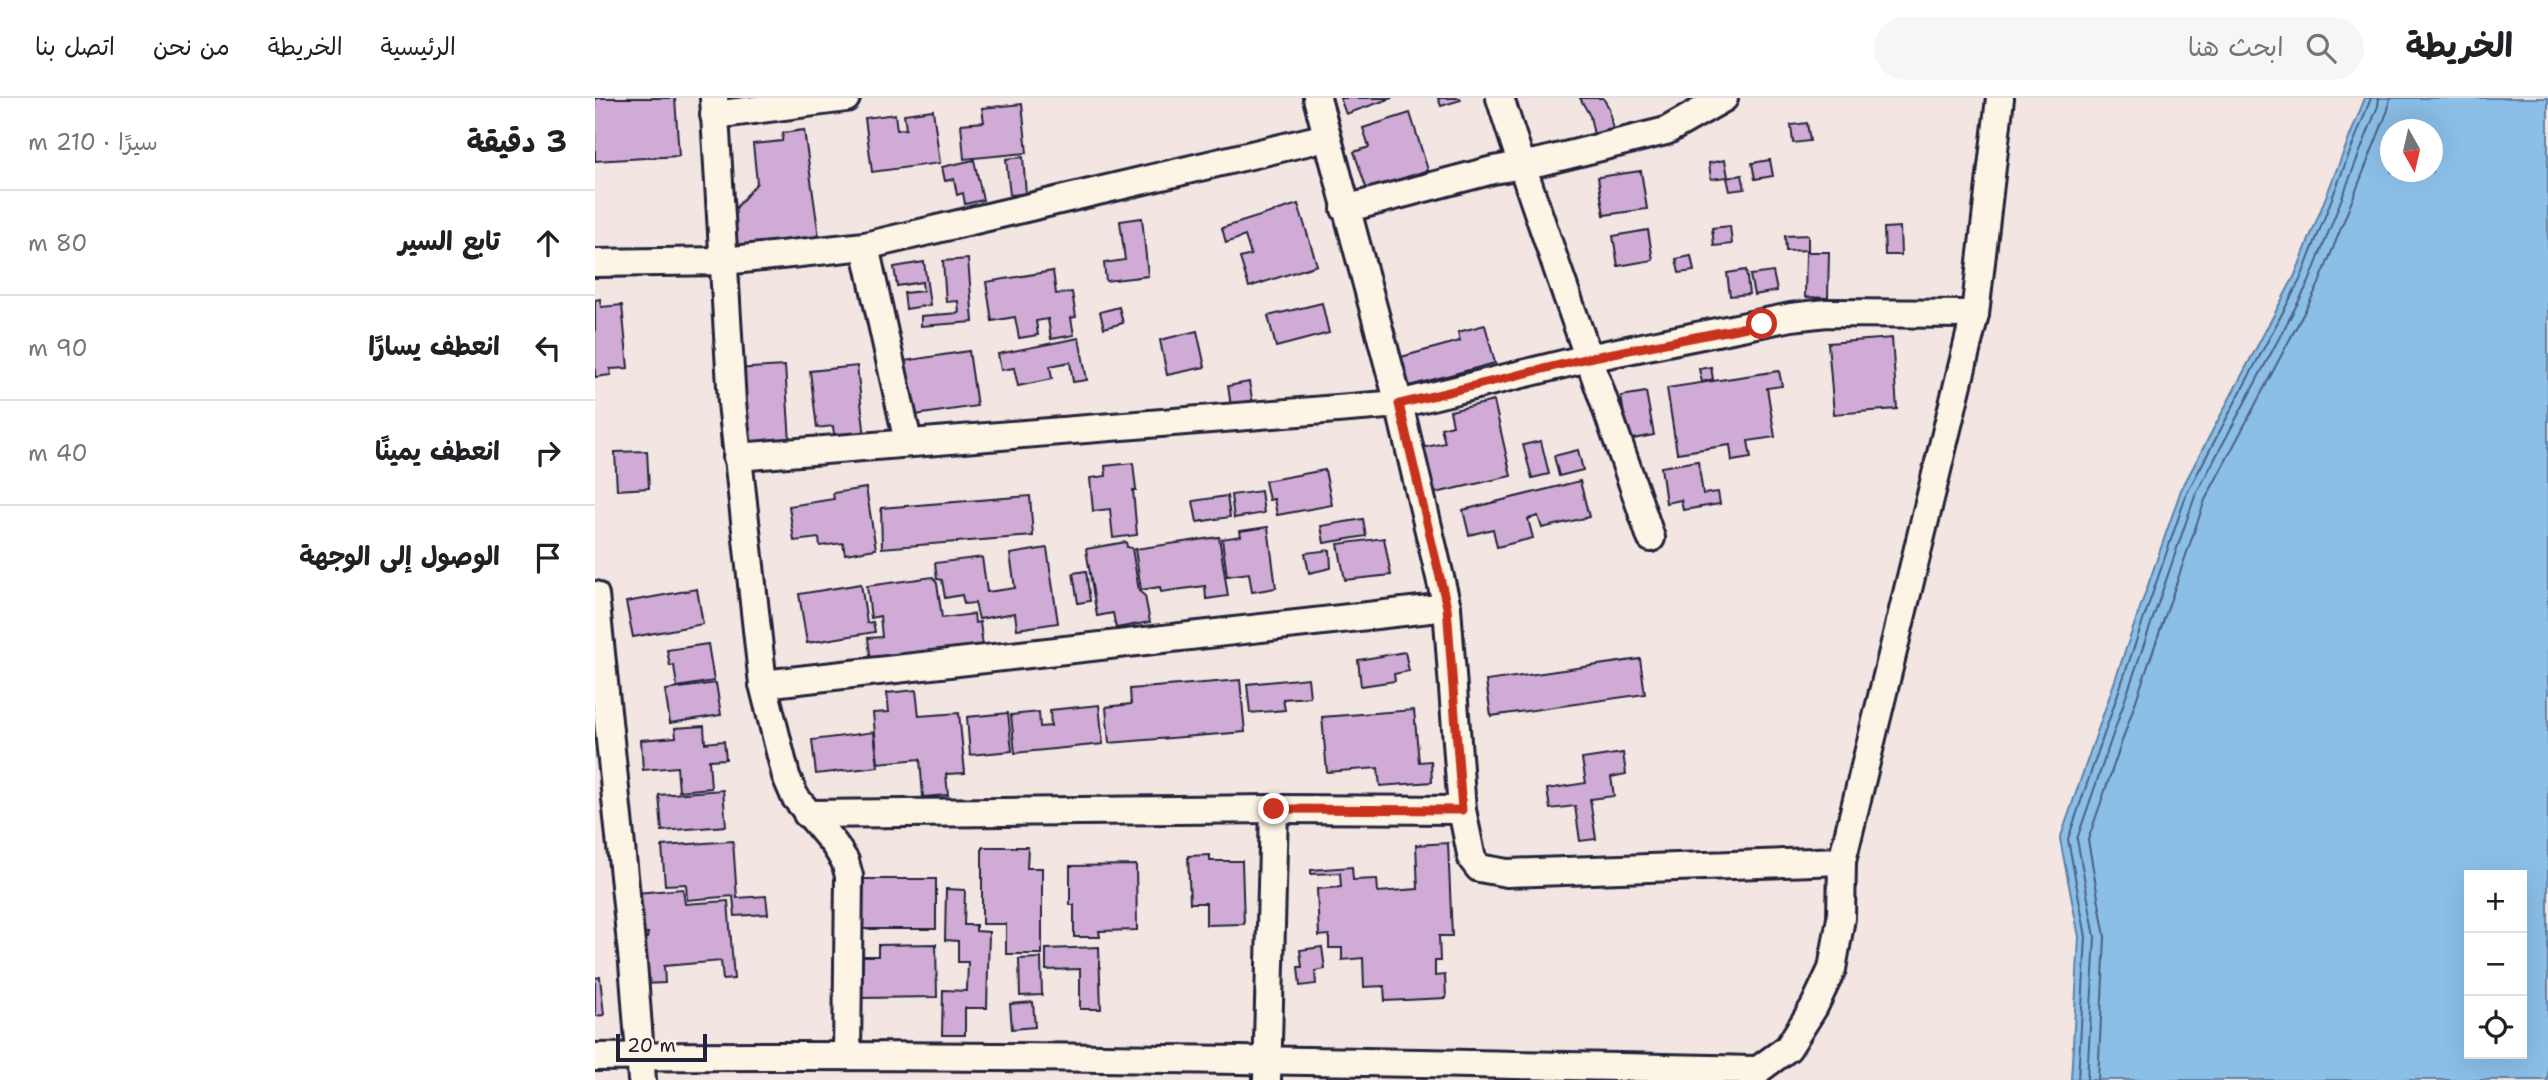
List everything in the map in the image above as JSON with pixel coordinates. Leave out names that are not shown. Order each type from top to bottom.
[{"type":"street","points":[[846,98],[714,107],[737,457],[763,684],[786,776],[795,797],[834,844],[845,861],[849,876],[847,1056]]},
{"type":"street","points":[[1317,98],[1399,404],[1447,607],[1462,810],[1472,859],[1479,868],[1507,873],[1842,861]]},
{"type":"street","points":[[1500,98],[1651,538]]},
{"type":"street","points":[[1345,209],[1493,170],[1666,131],[1724,98]]},
{"type":"street","points":[[595,1057],[641,1068],[847,1056],[1267,1070],[1755,1075],[1788,1048],[1814,1007],[1832,969],[1841,918],[1842,861],[1975,314],[2000,98]]},
{"type":"street","points":[[595,263],[724,261],[865,246],[1327,137]]},
{"type":"street","points":[[865,246],[908,442]]},
{"type":"street","points":[[737,457],[1399,404],[1588,358],[1791,317],[1828,313],[1975,314]]},
{"type":"street","points":[[595,595],[602,722],[641,1068]]},
{"type":"street","points":[[763,684],[1447,607]]},
{"type":"street","points":[[807,814],[1274,809],[1462,810]]},
{"type":"street","points":[[1267,1070],[1274,809]]},
{"type":"water","points":[[2365,98],[2548,98],[2548,1080],[2071,1080],[2079,937],[2060,839],[2181,490],[2295,275]]},
{"type":"building","points":[[595,98],[675,98],[679,156],[595,161]]},
{"type":"building","points":[[1340,98],[1392,98],[1346,114]]},
{"type":"building","points":[[1438,98],[1460,98],[1461,100],[1441,106]]},
{"type":"building","points":[[1580,98],[1603,98],[1609,108],[1613,131],[1594,135],[1590,116]]},
{"type":"building","points":[[1022,104],[1027,153],[964,159],[961,124],[984,122],[982,108]]},
{"type":"building","points":[[933,110],[940,163],[872,172],[865,118],[895,114],[897,130],[906,129],[904,114]]},
{"type":"building","points":[[1410,113],[1428,170],[1367,190],[1354,152],[1369,147],[1363,128]]},
{"type":"building","points":[[1807,123],[1810,141],[1793,143],[1791,125]]},
{"type":"building","points":[[804,130],[820,244],[720,250],[715,210],[736,208],[757,183],[753,144],[782,141],[783,133]]},
{"type":"building","points":[[1023,157],[1026,194],[1010,195],[1006,159]]},
{"type":"building","points":[[974,160],[983,200],[965,204],[963,193],[957,195],[954,179],[945,181],[942,167]]},
{"type":"building","points":[[1725,160],[1728,177],[1711,179],[1709,163]]},
{"type":"building","points":[[1770,160],[1773,176],[1755,179],[1752,163]]},
{"type":"building","points":[[1641,171],[1647,209],[1604,215],[1598,177]]},
{"type":"building","points":[[1742,175],[1745,189],[1730,191],[1727,178]]},
{"type":"building","points":[[1298,204],[1317,265],[1249,287],[1240,258],[1251,255],[1245,236],[1226,243],[1222,228]]},
{"type":"building","points":[[1142,218],[1148,276],[1106,281],[1104,263],[1125,260],[1120,221]]},
{"type":"building","points":[[1730,226],[1732,244],[1714,246],[1712,228]]},
{"type":"building","points":[[1900,227],[1901,255],[1885,255],[1884,228]]},
{"type":"building","points":[[1648,230],[1653,260],[1618,266],[1613,236]]},
{"type":"building","points":[[1808,235],[1808,250],[1786,251],[1785,236]]},
{"type":"building","points":[[1806,252],[1829,252],[1828,298],[1805,297]]},
{"type":"building","points":[[1691,256],[1694,271],[1679,273],[1676,259]]},
{"type":"building","points":[[968,259],[973,322],[921,326],[921,316],[959,313],[958,301],[946,302],[943,261]]},
{"type":"building","points":[[924,262],[930,305],[906,309],[904,293],[923,291],[922,282],[897,286],[894,267]]},
{"type":"building","points":[[1746,270],[1749,294],[1730,296],[1727,273]]},
{"type":"building","points":[[1053,271],[1056,294],[1072,292],[1076,317],[1071,318],[1074,335],[1051,339],[1048,319],[1036,321],[1038,335],[1019,338],[1015,317],[992,321],[986,282]]},
{"type":"building","points":[[1773,272],[1777,291],[1754,295],[1750,275]]},
{"type":"building","points":[[600,299],[601,307],[622,305],[628,368],[610,369],[611,375],[595,377],[595,300]]},
{"type":"building","points":[[1322,303],[1329,333],[1276,347],[1268,316]]},
{"type":"building","points":[[1119,307],[1123,323],[1104,328],[1100,312]]},
{"type":"building","points":[[1485,325],[1495,363],[1409,386],[1401,357],[1460,341],[1458,332]]},
{"type":"building","points":[[1197,331],[1205,367],[1167,375],[1160,340]]},
{"type":"building","points":[[1079,338],[1087,380],[1073,382],[1070,362],[1050,366],[1052,379],[1018,386],[1014,368],[1001,370],[998,354]]},
{"type":"building","points":[[1892,338],[1897,409],[1834,414],[1828,343]]},
{"type":"building","points":[[969,351],[977,406],[888,419],[885,398],[909,395],[904,361]]},
{"type":"building","points":[[785,366],[790,442],[721,447],[716,370]]},
{"type":"building","points":[[857,366],[865,438],[835,442],[833,426],[817,428],[810,371]]},
{"type":"building","points":[[1711,367],[1713,379],[1702,382],[1699,369]]},
{"type":"building","points":[[1779,371],[1782,386],[1767,388],[1775,437],[1748,441],[1751,458],[1732,461],[1730,445],[1677,453],[1667,388]]},
{"type":"building","points":[[1249,382],[1254,409],[1232,413],[1228,386]]},
{"type":"building","points":[[1646,392],[1654,435],[1628,440],[1621,396]]},
{"type":"building","points":[[1494,401],[1511,476],[1431,494],[1421,448],[1445,443],[1441,428],[1453,425],[1450,411]]},
{"type":"building","points":[[1541,441],[1549,474],[1532,478],[1523,445]]},
{"type":"building","points":[[1578,450],[1583,470],[1559,476],[1554,456]]},
{"type":"building","points":[[647,451],[649,488],[617,490],[615,452]]},
{"type":"building","points":[[1698,461],[1703,494],[1718,492],[1720,504],[1683,510],[1681,500],[1666,503],[1661,467]]},
{"type":"building","points":[[1133,463],[1137,535],[1113,538],[1110,509],[1093,511],[1090,478],[1106,476],[1105,466]]},
{"type":"building","points":[[1325,470],[1332,505],[1277,515],[1274,499],[1269,500],[1265,481]]},
{"type":"building","points":[[1580,481],[1589,517],[1542,528],[1538,516],[1528,519],[1533,538],[1497,547],[1493,529],[1469,535],[1463,510]]},
{"type":"building","points":[[866,488],[876,549],[845,554],[843,543],[820,546],[819,538],[794,541],[789,506],[834,499],[833,493]]},
{"type":"building","points":[[1261,491],[1264,513],[1234,518],[1231,495]]},
{"type":"building","points":[[1030,496],[1033,536],[882,548],[881,508]]},
{"type":"building","points":[[1227,496],[1230,517],[1197,522],[1193,501]]},
{"type":"building","points":[[1363,519],[1366,536],[1324,543],[1321,526]]},
{"type":"building","points":[[1268,527],[1276,588],[1252,592],[1249,573],[1227,576],[1222,539],[1241,536],[1240,531]]},
{"type":"building","points":[[1219,537],[1228,596],[1206,599],[1205,586],[1161,592],[1160,587],[1141,590],[1135,549]]},
{"type":"building","points":[[1384,538],[1391,575],[1345,580],[1338,544]]},
{"type":"building","points":[[1126,542],[1127,547],[1132,548],[1139,591],[1145,596],[1150,622],[1116,628],[1113,613],[1097,616],[1086,549]]},
{"type":"building","points":[[1047,548],[1058,623],[1017,629],[1015,613],[979,619],[975,603],[964,604],[962,595],[945,598],[942,580],[937,579],[935,563],[982,557],[987,592],[1015,588],[1010,554]]},
{"type":"building","points":[[1330,550],[1331,568],[1309,573],[1305,553]]},
{"type":"building","points":[[1086,571],[1090,601],[1078,603],[1073,573]]},
{"type":"building","points":[[933,577],[937,583],[942,618],[974,614],[975,623],[980,622],[983,647],[871,662],[868,638],[882,637],[880,616],[871,618],[867,586]]},
{"type":"building","points":[[861,584],[867,623],[873,622],[875,632],[807,643],[799,594]]},
{"type":"building","points":[[697,589],[703,624],[633,637],[626,602]]},
{"type":"building","points":[[708,644],[714,681],[677,687],[674,665],[670,666],[667,650]]},
{"type":"building","points":[[1405,652],[1409,671],[1394,674],[1395,681],[1361,686],[1358,660]]},
{"type":"building","points":[[1640,659],[1645,694],[1491,716],[1486,681]]},
{"type":"building","points":[[1308,678],[1310,697],[1283,699],[1285,710],[1250,713],[1247,684]]},
{"type":"building","points":[[1240,680],[1245,732],[1109,743],[1106,707],[1131,704],[1130,689]]},
{"type":"building","points":[[716,683],[721,715],[670,723],[665,690]]},
{"type":"building","points":[[916,690],[919,716],[959,713],[965,773],[946,774],[948,795],[923,797],[920,759],[878,763],[873,713],[889,712],[887,693]]},
{"type":"building","points":[[1099,705],[1103,744],[1015,753],[1011,715],[1039,712],[1040,727],[1051,726],[1050,710]]},
{"type":"building","points":[[1414,710],[1419,762],[1431,761],[1432,782],[1380,786],[1378,768],[1327,772],[1322,717]]},
{"type":"building","points":[[1008,713],[1012,751],[970,755],[967,717]]},
{"type":"building","points":[[704,726],[705,743],[724,741],[726,759],[709,760],[711,788],[679,791],[677,767],[643,770],[641,740],[676,737],[675,728]]},
{"type":"building","points":[[874,732],[878,767],[816,774],[812,740]]},
{"type":"building","points":[[1623,753],[1626,774],[1611,777],[1614,796],[1590,799],[1596,839],[1580,841],[1575,806],[1550,809],[1547,789],[1586,783],[1582,759]]},
{"type":"building","points":[[723,790],[726,826],[662,831],[659,795]]},
{"type":"building","points":[[733,841],[737,898],[766,896],[768,914],[735,916],[733,896],[687,900],[686,884],[665,885],[662,846]]},
{"type":"building","points":[[1448,843],[1452,936],[1439,936],[1440,961],[1435,961],[1435,976],[1445,975],[1446,998],[1385,1001],[1384,986],[1364,987],[1363,958],[1342,960],[1342,948],[1329,948],[1329,935],[1319,936],[1317,889],[1341,887],[1340,873],[1311,874],[1311,870],[1352,867],[1353,880],[1377,879],[1378,892],[1418,889],[1416,845]]},
{"type":"building","points":[[982,847],[1028,847],[1027,868],[1042,868],[1042,954],[1006,954],[1006,924],[982,924]]},
{"type":"building","points":[[1210,855],[1210,861],[1242,861],[1244,924],[1206,925],[1206,903],[1190,903],[1188,856]]},
{"type":"building","points":[[1136,865],[1137,930],[1099,931],[1100,937],[1074,937],[1074,905],[1070,905],[1070,866]]},
{"type":"building","points":[[856,879],[936,879],[936,929],[856,929]]},
{"type":"building","points":[[683,889],[685,904],[728,901],[734,979],[723,980],[721,961],[664,966],[665,983],[642,984],[638,939],[647,938],[648,933],[639,933],[636,893]]},
{"type":"building","points":[[946,889],[965,890],[964,925],[976,925],[976,931],[989,932],[987,1008],[965,1008],[965,1035],[942,1035],[943,990],[967,991],[968,962],[958,962],[958,941],[945,940]]},
{"type":"building","points":[[936,944],[937,997],[860,998],[859,956],[878,956],[878,945]]},
{"type":"building","points":[[1099,947],[1101,1009],[1080,1009],[1080,969],[1046,970],[1046,949]]},
{"type":"building","points":[[1322,947],[1325,969],[1315,971],[1316,984],[1300,986],[1300,950]]},
{"type":"building","points":[[1041,958],[1042,995],[1020,996],[1019,959]]},
{"type":"building","points":[[600,977],[604,1015],[595,1016],[595,978]]},
{"type":"building","points":[[1033,1002],[1035,1027],[1012,1029],[1010,1004]]},
{"type":"route","points":[[1274,809],[1462,810],[1447,607],[1399,404],[1588,358],[1762,324]]}]
